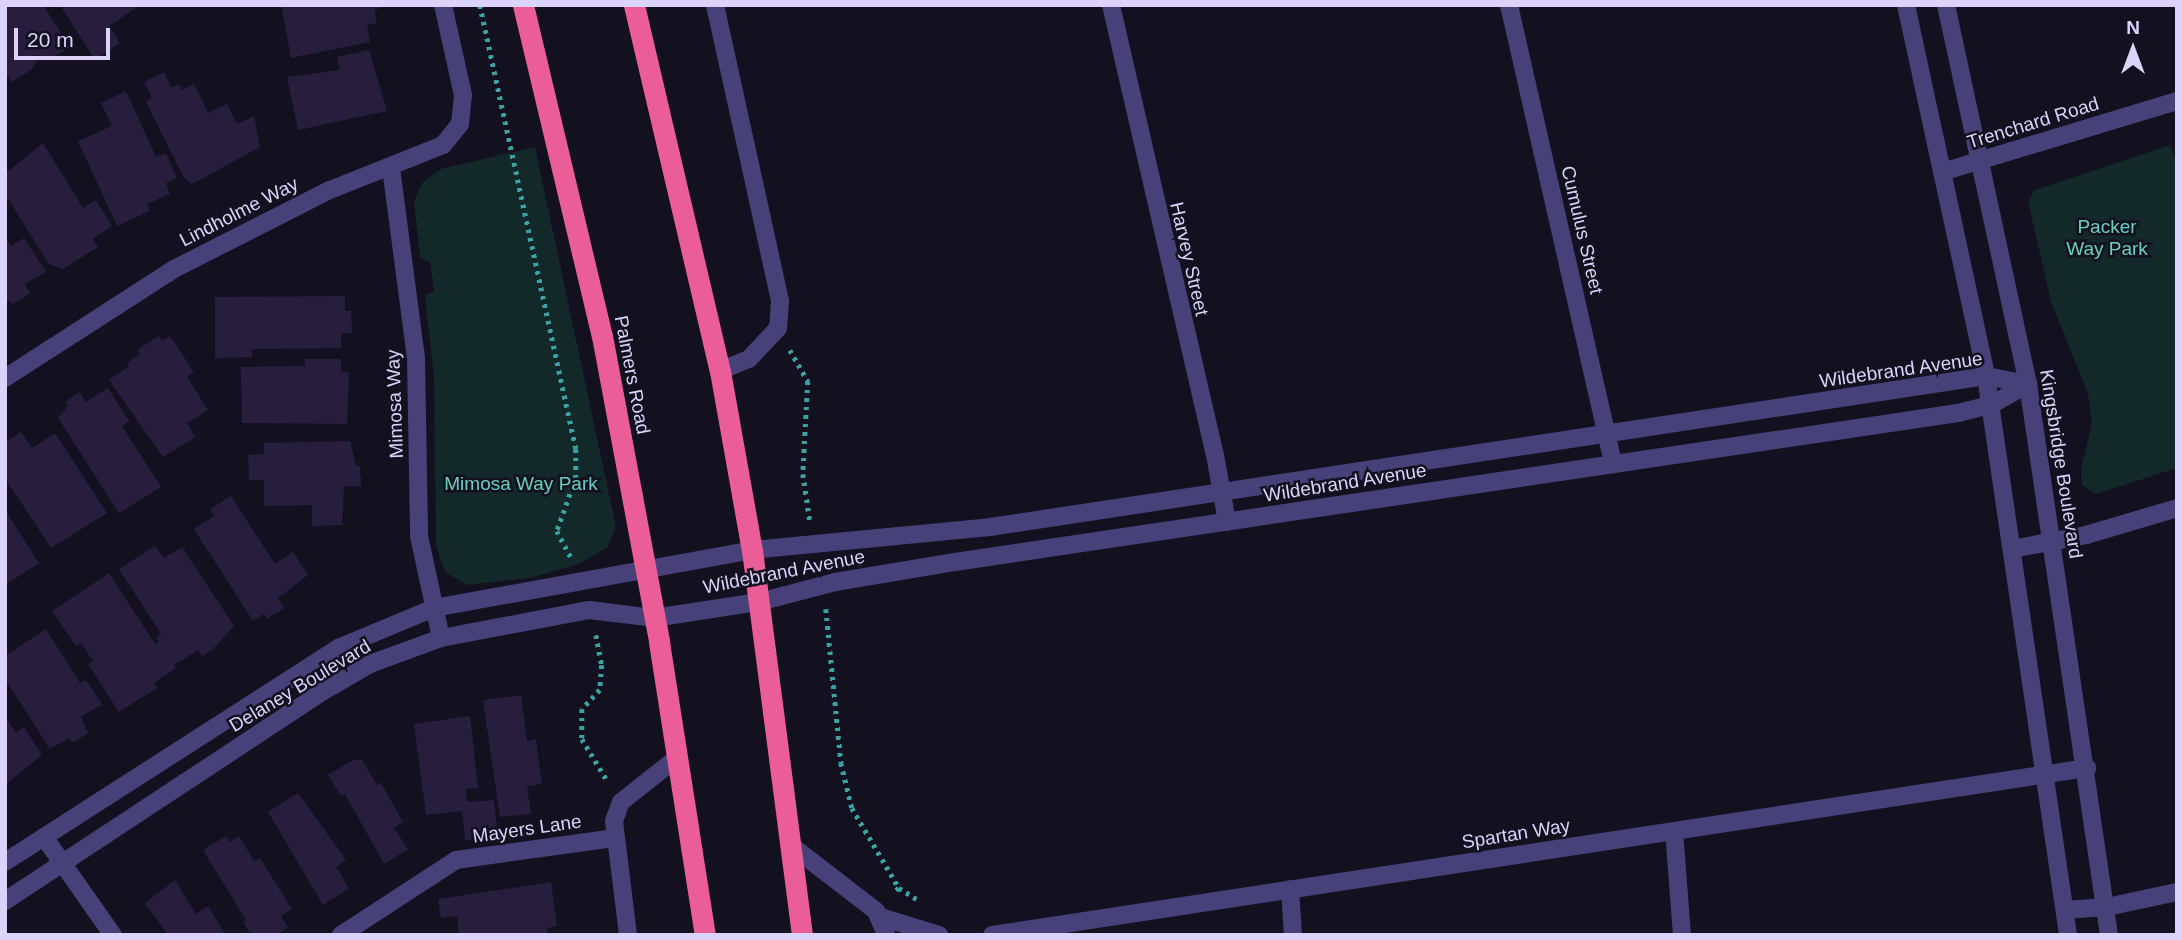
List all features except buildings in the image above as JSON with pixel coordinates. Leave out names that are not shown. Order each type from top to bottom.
[{"type":"highway","name":"Palmers Road","points":[[523,5],[602,336],[646,568],[705,935]]},
{"type":"highway","points":[[634,5],[720,371],[752,550],[793,847],[802,935]]},
{"type":"street","name":"Lindholme Way","points":[[5,378],[174,269],[320,195],[428,154],[453,136],[463,109],[461,80],[443,5]]},
{"type":"street","points":[[715,5],[780,301],[778,328],[749,359],[720,371]]},
{"type":"street","name":"Harvey Street","points":[[1111,5],[1227,522]]},
{"type":"street","name":"Cumulus Street","points":[[1509,5],[1613,464]]},
{"type":"street","points":[[1906,5],[1991,404],[2068,935]]},
{"type":"street","name":"Kingsbridge Boulevard","points":[[1946,5],[2028,384],[2087,768],[2109,935]]},
{"type":"street","name":"Trenchard Road","points":[[1942,172],[2177,101]]},
{"type":"street","name":"Mimosa Way","points":[[391,168],[416,358],[419,536],[441,638]]},
{"type":"street","name":"Wildebrand Avenue","points":[[646,568],[752,550],[951,533],[1986,376],[2028,384]]},
{"type":"street","name":"Wildebrand Avenue","points":[[654,618],[759,602],[822,585],[955,562],[1613,464],[1991,404],[2028,384]]},
{"type":"street","points":[[2012,549],[2053,542],[2177,508]]},
{"type":"street","points":[[951,533],[955,562]]},
{"type":"street","name":"Delaney Boulevard","points":[[5,862],[338,648],[434,608],[646,568]]},
{"type":"street","name":"Delaney Boulevard","points":[[5,901],[344,678],[441,638],[589,610],[654,618]]},
{"type":"street","points":[[628,935],[614,821],[621,802],[678,757]]},
{"type":"street","name":"Spartan Way","points":[[992,935],[2087,768]]},
{"type":"street","points":[[1674,831],[1682,935]]},
{"type":"street","points":[[44,837],[113,935]]},
{"type":"street","name":"Mayers Lane","points":[[341,935],[456,860],[615,838]]},
{"type":"street","points":[[793,847],[881,921],[939,935]]},
{"type":"street","points":[[1290,889],[1293,935]]},
{"type":"street","points":[[2065,910],[2107,907],[2177,892]]},
{"type":"path","points":[[480,5],[576,449],[576,478],[556,531],[583,578]]},
{"type":"path","points":[[778,328],[808,381],[803,474],[814,544]]},
{"type":"path","points":[[822,585],[841,763],[852,808],[899,888],[881,921]]},
{"type":"path","points":[[589,610],[602,665],[600,690],[582,709],[582,739],[621,802]]},
{"type":"green space","name":"Packer Way Park","points":[[2170,145],[2177,166],[2177,468],[2096,494],[2082,485],[2081,469],[2092,424],[2088,393],[2051,302],[2028,201],[2035,190]]},
{"type":"green space","name":"Mimosa Way Park","points":[[535,147],[616,527],[608,547],[579,564],[530,578],[467,585],[445,572],[436,546],[434,378],[425,296],[434,291],[430,262],[420,258],[414,201],[422,183],[441,169]]}]
